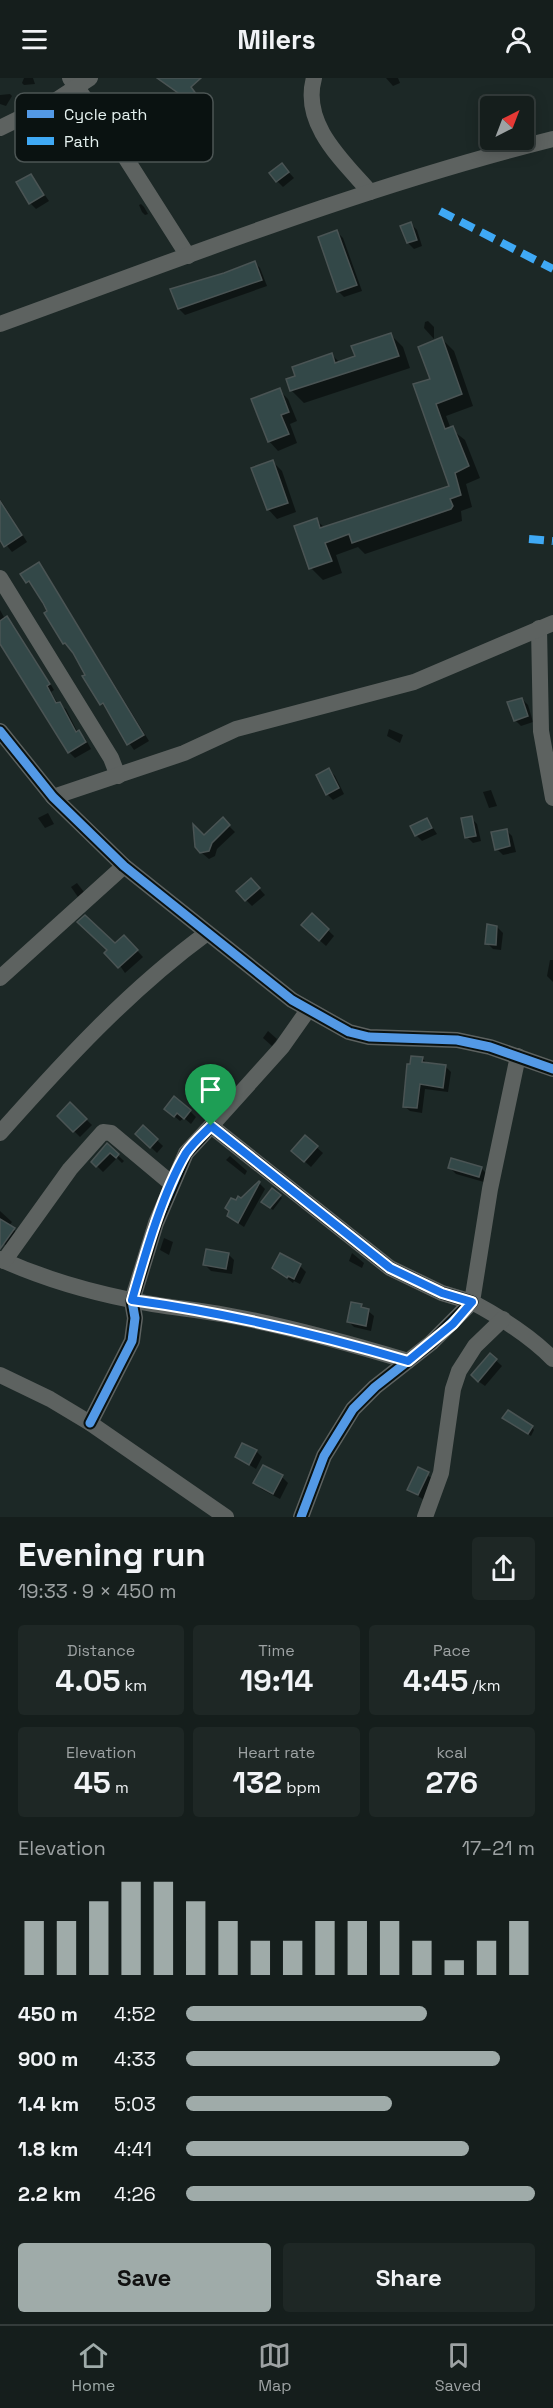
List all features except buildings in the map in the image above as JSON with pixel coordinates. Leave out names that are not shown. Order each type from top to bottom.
[{"type":"street","points":[[314,78],[310,97],[322,133],[327,143],[370,192]]},
{"type":"street","points":[[59,93],[79,81]]},
{"type":"street","points":[[0,128],[15,119]]},
{"type":"street","points":[[0,324],[370,192],[428,173],[553,139]]},
{"type":"street","points":[[129,162],[188,256]]},
{"type":"street","points":[[0,578],[111,758],[118,776]]},
{"type":"street","points":[[53,797],[184,753],[236,729],[414,682],[546,626],[542,731],[553,798]]},
{"type":"street","points":[[0,731],[53,797],[124,866],[292,1000],[308,1010],[349,1032],[369,1037],[457,1040],[518,1056],[553,1070]]},
{"type":"street","points":[[0,978],[124,866]]},
{"type":"street","points":[[0,1133],[46,1081],[134,992],[170,960],[207,933]]},
{"type":"street","points":[[90,1423],[132,1341],[135,1318],[132,1300],[156,1223],[186,1153],[282,1047],[308,1010]]},
{"type":"street","points":[[301,1517],[324,1456],[353,1409],[375,1387],[453,1324],[472,1302],[490,1189],[518,1056]]},
{"type":"street","points":[[211,1126],[390,1268],[442,1293],[472,1302],[503,1318],[528,1336],[553,1359]]},
{"type":"street","points":[[172,1184],[111,1133],[103,1132],[70,1169],[2,1260],[54,1281],[132,1300],[224,1314],[275,1325],[408,1361]]},
{"type":"street","points":[[425,1517],[441,1473],[453,1389],[459,1371],[475,1346],[503,1318]]},
{"type":"street","points":[[0,1375],[50,1399],[90,1423],[226,1517]]},
{"type":"marked path","points":[[440,211],[553,269]]},
{"type":"marked path","points":[[529,539],[553,541]]},
{"type":"cycle path","points":[[0,731],[53,797],[124,866],[292,1000],[349,1032],[369,1037],[457,1040],[490,1047],[553,1069]]},
{"type":"cycle path","points":[[90,1423],[132,1341],[135,1318],[132,1301],[156,1223],[186,1153],[211,1126],[390,1268],[442,1293],[472,1302],[431,1343],[375,1387],[353,1409],[324,1456],[301,1517]]},
{"type":"route","points":[[211,1126],[390,1268],[442,1293],[472,1302],[453,1324],[408,1361],[275,1325],[224,1314],[132,1300],[156,1223],[181,1164],[193,1143],[211,1126]]}]
